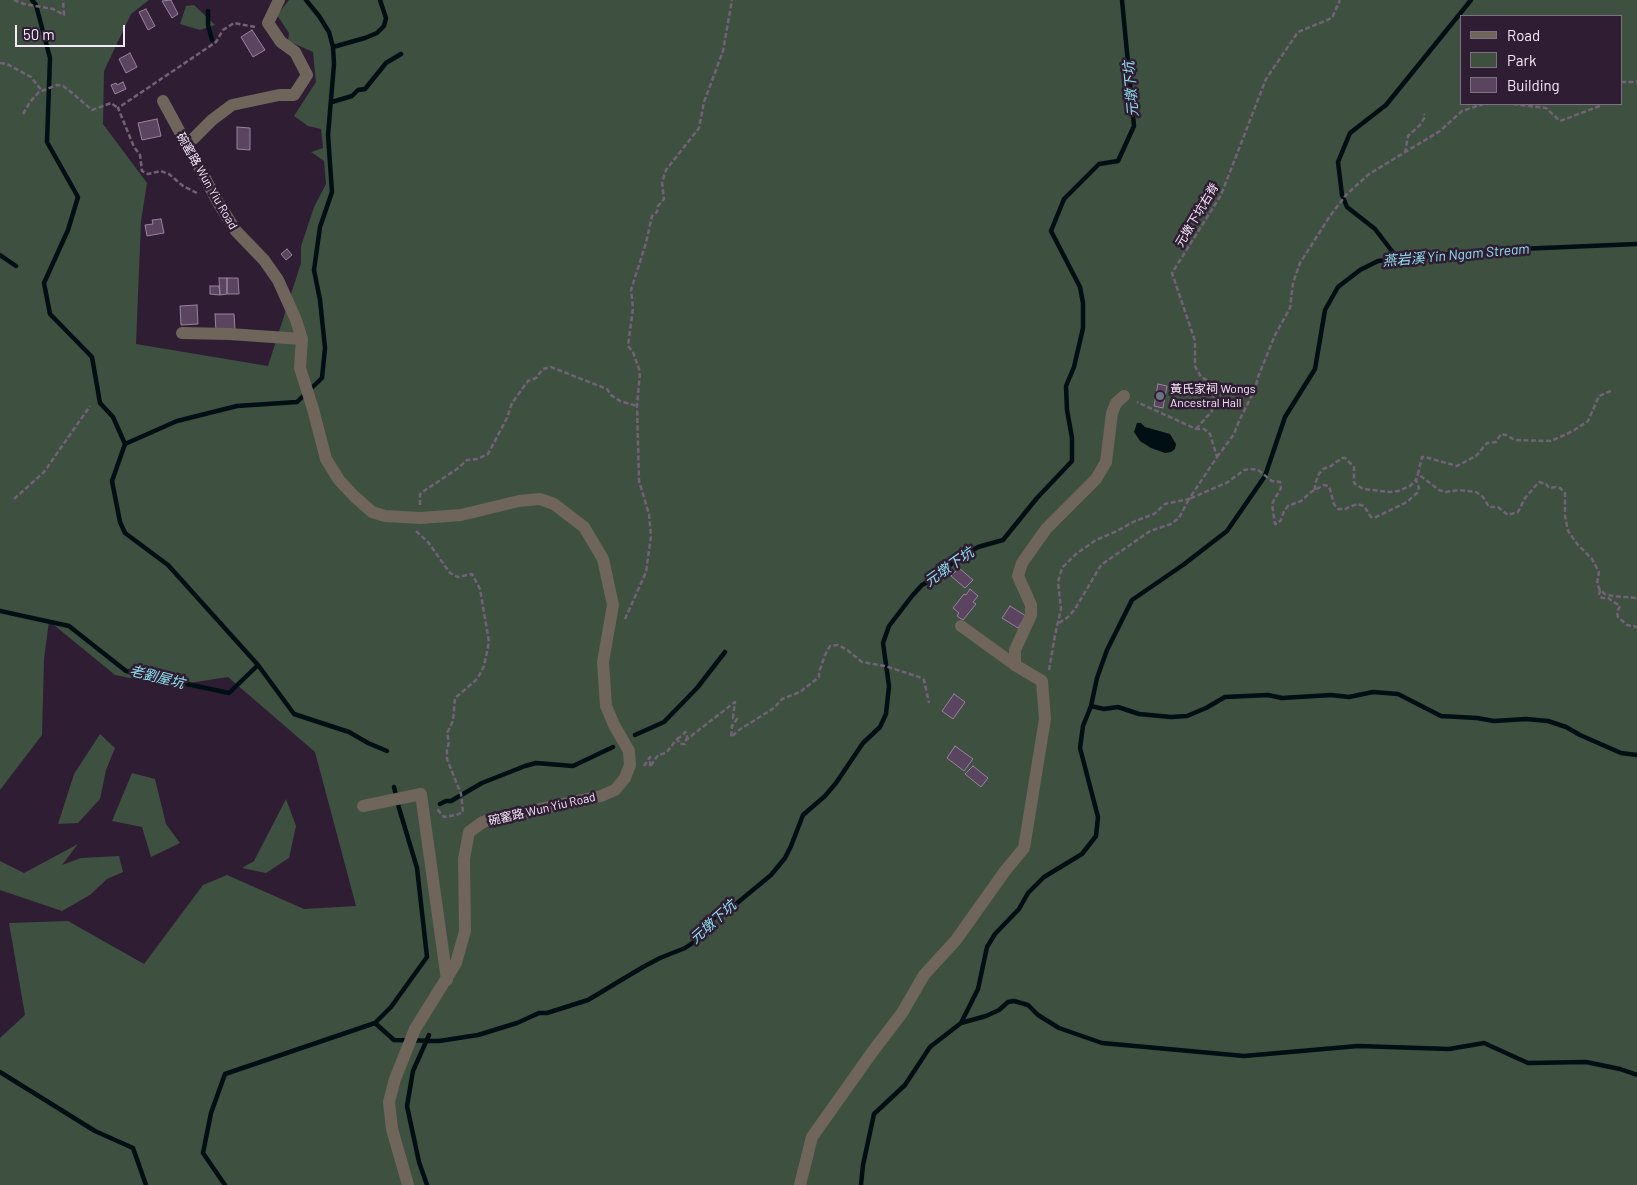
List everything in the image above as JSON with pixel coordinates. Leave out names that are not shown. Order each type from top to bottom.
[{"type":"street","points":[[186,146],[212,120],[232,105],[294,95],[307,75],[295,52],[281,42],[268,23],[279,0]]},
{"type":"street","name":"碗窰路 Wun Yiu Road","points":[[163,101],[218,204],[236,231],[264,260],[278,280],[302,338],[300,368],[326,459],[339,480],[354,496],[372,512],[385,516],[420,518],[461,515],[519,501],[540,499],[554,504],[584,527],[603,559],[613,605],[602,662],[606,706],[614,725],[629,751],[630,765],[625,778],[614,790],[601,796],[492,818],[469,832],[464,859],[465,931],[456,963],[415,1029],[395,1079],[389,1102],[392,1129],[408,1185]]},
{"type":"street","points":[[182,333],[302,338]]},
{"type":"street","points":[[1015,665],[1015,650],[1031,615],[1031,605],[1018,576],[1022,563],[1046,529],[1096,479],[1106,462],[1112,413],[1116,403],[1124,396]]},
{"type":"street","points":[[800,1185],[812,1137],[902,1013],[924,975],[956,940],[1005,871],[1024,848],[1045,719],[1042,682],[961,626]]},
{"type":"street","points":[[363,806],[421,794],[447,980]]},
{"type":"path","points":[[14,0],[24,4],[52,9],[64,15],[63,0]]},
{"type":"path","points":[[625,620],[646,572],[651,536],[649,514],[639,481],[637,406],[640,372],[633,352],[628,346],[633,308],[631,290],[646,243],[652,216],[657,212],[658,206],[664,199],[662,182],[666,170],[699,128],[704,102],[723,51],[732,0]]},
{"type":"path","name":"元墩下坑右脊","points":[[1196,429],[1212,411],[1215,384],[1201,376],[1195,366],[1195,341],[1172,273],[1221,195],[1266,79],[1298,32],[1332,18],[1340,0]]},
{"type":"path","points":[[0,63],[7,64],[31,77],[42,91]]},
{"type":"path","points":[[1622,82],[1637,82]]},
{"type":"path","points":[[22,114],[30,102],[42,91],[57,85],[63,86],[92,110],[111,103],[118,108]]},
{"type":"path","points":[[1059,622],[1075,609],[1101,565],[1150,531],[1171,524],[1179,518],[1216,457],[1234,434],[1245,412],[1275,335],[1290,308],[1293,282],[1300,264],[1311,248],[1319,231],[1346,195],[1369,174],[1440,131],[1462,111],[1479,105]]},
{"type":"path","points":[[1521,105],[1546,108],[1560,120],[1601,105]]},
{"type":"path","points":[[1405,153],[1408,136],[1420,125],[1425,117],[1424,114]]},
{"type":"path","points":[[420,498],[420,494],[424,490],[468,460],[477,459],[488,454],[507,418],[512,403],[528,382],[536,378],[543,369],[551,367],[560,370],[606,389],[620,401],[637,406]]},
{"type":"path","points":[[1315,490],[1315,484],[1322,469],[1331,466],[1342,458],[1345,458],[1354,467],[1354,483],[1362,489],[1390,492],[1410,486],[1416,480],[1422,457],[1457,466],[1476,456],[1487,443],[1496,442],[1501,434],[1515,440],[1551,441],[1574,431],[1588,421],[1599,396],[1612,391]]},
{"type":"path","points":[[1124,396],[1196,429],[1204,429],[1210,434],[1216,457]]},
{"type":"path","points":[[14,499],[44,472],[90,406]]},
{"type":"path","points":[[1042,682],[1048,676],[1059,622],[1061,609],[1059,575],[1068,560],[1096,540],[1134,521],[1154,514],[1165,504],[1189,499],[1228,482],[1244,470],[1258,470],[1272,481],[1280,482],[1281,488],[1272,504],[1274,524],[1277,524],[1288,506],[1301,501],[1324,485],[1328,486],[1334,504],[1338,509],[1341,510],[1356,504],[1364,506],[1371,517],[1376,517],[1407,502],[1417,494],[1419,488],[1416,480]]},
{"type":"path","points":[[1418,474],[1439,490],[1446,492],[1459,490],[1476,492],[1489,507],[1498,507],[1508,515],[1518,512],[1525,498],[1540,482],[1546,484],[1549,488],[1560,488],[1564,493],[1568,530],[1578,546],[1592,559],[1599,572],[1597,584],[1600,595],[1602,598],[1608,598],[1620,606],[1617,612],[1618,618],[1627,625],[1637,626]]},
{"type":"path","points":[[415,531],[428,542],[450,573],[458,577],[472,574],[480,590],[489,642],[484,666],[480,674],[475,681],[455,698],[453,720],[448,733],[447,759],[461,794],[463,812],[444,817],[421,794]]},
{"type":"path","points":[[1600,590],[1612,596],[1637,598]]},
{"type":"path","points":[[677,739],[680,744],[685,744],[686,740],[735,702],[733,718],[737,719],[732,726],[731,737],[738,730],[774,708],[782,699],[800,692],[819,677],[825,655],[830,646],[838,645],[862,662],[897,669],[919,676],[924,680],[929,702]]},
{"type":"path","points":[[628,771],[637,774],[650,757],[650,767],[658,755],[666,752],[685,732],[688,734],[686,740]]},
{"type":"green space","points":[[0,0],[149,0],[131,14],[104,71],[103,124],[147,183],[141,221],[136,344],[268,366],[301,263],[301,246],[314,207],[326,184],[324,161],[311,152],[323,148],[321,129],[308,126],[294,116],[316,82],[313,52],[288,41],[289,33],[277,15],[289,0],[1637,0],[1637,1185],[0,1185],[0,1038],[25,1015],[9,923],[68,921],[144,964],[203,885],[227,875],[304,909],[356,906],[315,752],[228,677],[170,686],[115,675],[49,621],[44,659],[42,735],[0,790]]},
{"type":"green space","points":[[194,5],[215,25],[200,30],[180,24],[186,6]]},
{"type":"green space","points":[[100,734],[115,748],[106,770],[100,799],[78,823],[58,824],[74,774]]},
{"type":"green space","points":[[132,773],[155,779],[166,824],[180,843],[151,857],[142,827],[112,821]]},
{"type":"green space","points":[[286,799],[296,826],[289,858],[266,873],[242,868],[254,861]]},
{"type":"green space","points":[[78,844],[62,865],[81,858],[119,856],[123,872],[107,879],[90,895],[62,911],[0,890],[0,861],[24,873]]},
{"type":"shaded area","points":[[1137,423],[1170,434],[1176,444],[1175,449],[1165,453],[1151,448],[1140,441],[1134,432]]},
{"type":"building","points":[[171,0],[178,14],[172,18],[162,1]]},
{"type":"building","points":[[146,9],[155,26],[148,30],[139,12]]},
{"type":"building","points":[[252,30],[265,50],[253,57],[241,37]]},
{"type":"building","points":[[130,53],[137,67],[126,73],[119,59]]},
{"type":"building","points":[[123,82],[126,89],[115,94],[111,85]]},
{"type":"building","points":[[157,119],[161,136],[142,140],[138,123]]},
{"type":"building","points":[[237,127],[250,128],[250,150],[237,149]]},
{"type":"building","points":[[161,219],[164,233],[147,236],[145,225],[153,224],[152,220]]},
{"type":"building","points":[[287,249],[292,255],[286,260],[281,254]]},
{"type":"building","points":[[219,278],[227,278],[227,294],[220,295]]},
{"type":"building","points":[[227,278],[238,278],[239,294],[227,294]]},
{"type":"building","points":[[210,286],[219,286],[220,295],[210,294]]},
{"type":"building","points":[[197,305],[198,324],[181,325],[180,306]]},
{"type":"building","points":[[215,314],[234,314],[235,330],[216,331]]},
{"type":"building","name":"黃氏家祠 Wongs Ancestral Hall","points":[[1158,384],[1167,386],[1163,408],[1154,406]]},
{"type":"building","points":[[959,568],[973,580],[965,588],[951,576]]},
{"type":"building","points":[[970,589],[978,596],[973,602],[976,604],[963,620],[957,616],[959,613],[953,608]]},
{"type":"building","points":[[1010,606],[1026,616],[1018,628],[1002,618]]},
{"type":"building","points":[[954,694],[965,702],[953,719],[942,711]]},
{"type":"building","points":[[955,746],[973,759],[964,771],[947,758]]},
{"type":"building","points":[[973,766],[988,778],[981,787],[965,774]]},
{"type":"waterway","points":[[32,0],[36,5],[50,58],[47,142],[78,197],[68,230],[44,283],[50,314],[92,357],[100,403],[113,417],[125,444]]},
{"type":"waterway","points":[[306,0],[329,32],[333,47],[334,64],[328,135],[332,192],[320,227],[314,270],[320,300],[325,348],[322,378],[297,402],[237,406],[177,421],[125,444],[112,481],[120,522],[125,533],[168,565],[258,665],[294,714],[349,732],[387,751]]},
{"type":"waterway","points":[[333,47],[377,33],[384,26],[386,18],[380,0]]},
{"type":"waterway","name":"元墩下坑","points":[[375,1023],[394,1040],[439,1041],[478,1035],[517,1023],[539,1013],[547,1013],[588,1000],[643,967],[685,948],[697,940],[710,921],[736,904],[771,875],[785,858],[803,815],[825,796],[836,783],[863,743],[880,727],[886,714],[889,686],[883,643],[889,626],[922,585],[937,577],[952,563],[978,547],[1003,540],[1037,498],[1072,461],[1072,438],[1067,410],[1066,386],[1074,367],[1083,328],[1083,303],[1080,287],[1051,231],[1064,199],[1099,164],[1118,161],[1134,126],[1122,0]]},
{"type":"waterway","points":[[1398,259],[1375,229],[1347,207],[1342,195],[1338,162],[1350,133],[1386,105],[1471,0]]},
{"type":"waterway","points":[[208,11],[208,25],[212,40]]},
{"type":"waterway","points":[[332,102],[352,96],[358,90],[365,89],[386,63],[401,54]]},
{"type":"waterway","name":"燕岩溪 Yin Ngam Stream","points":[[861,1185],[863,1165],[874,1114],[905,1085],[930,1047],[961,1023],[978,989],[987,947],[995,934],[1019,909],[1028,893],[1044,877],[1082,854],[1096,836],[1098,817],[1080,748],[1083,726],[1091,706],[1097,678],[1107,650],[1132,600],[1183,565],[1227,531],[1265,476],[1285,417],[1315,369],[1325,310],[1338,287],[1360,270],[1378,261],[1495,250],[1637,244]]},
{"type":"waterway","points":[[0,255],[16,266]]},
{"type":"waterway","name":"老劉屋坑","points":[[0,611],[69,626],[126,671],[229,693],[258,665]]},
{"type":"waterway","points":[[635,735],[664,722],[697,688],[725,652]]},
{"type":"waterway","points":[[1091,706],[1104,709],[1118,707],[1139,714],[1171,717],[1187,716],[1225,697],[1268,695],[1282,698],[1331,695],[1349,697],[1373,692],[1398,694],[1441,716],[1494,721],[1526,719],[1548,721],[1566,727],[1621,753],[1637,755]]},
{"type":"waterway","points":[[440,804],[451,801],[482,783],[525,766],[536,763],[573,766],[613,747]]},
{"type":"waterway","points":[[225,1185],[203,1153],[211,1113],[225,1074],[375,1023],[391,1007],[427,957],[417,868],[394,787]]},
{"type":"waterway","points":[[961,1023],[986,1016],[999,1010],[1008,1002],[1014,1001],[1028,1005],[1038,1015],[1059,1028],[1102,1043],[1244,1056],[1358,1046],[1449,1049],[1484,1043],[1528,1063],[1586,1062],[1620,1069],[1637,1075]]},
{"type":"waterway","points":[[427,1185],[419,1162],[407,1106],[413,1071],[429,1035]]},
{"type":"waterway","points":[[0,1072],[95,1131],[133,1148],[146,1185]]},
{"type":"place","name":"黃氏家祠 Wongs Ancestral Hall","points":[[1160,396]]}]
